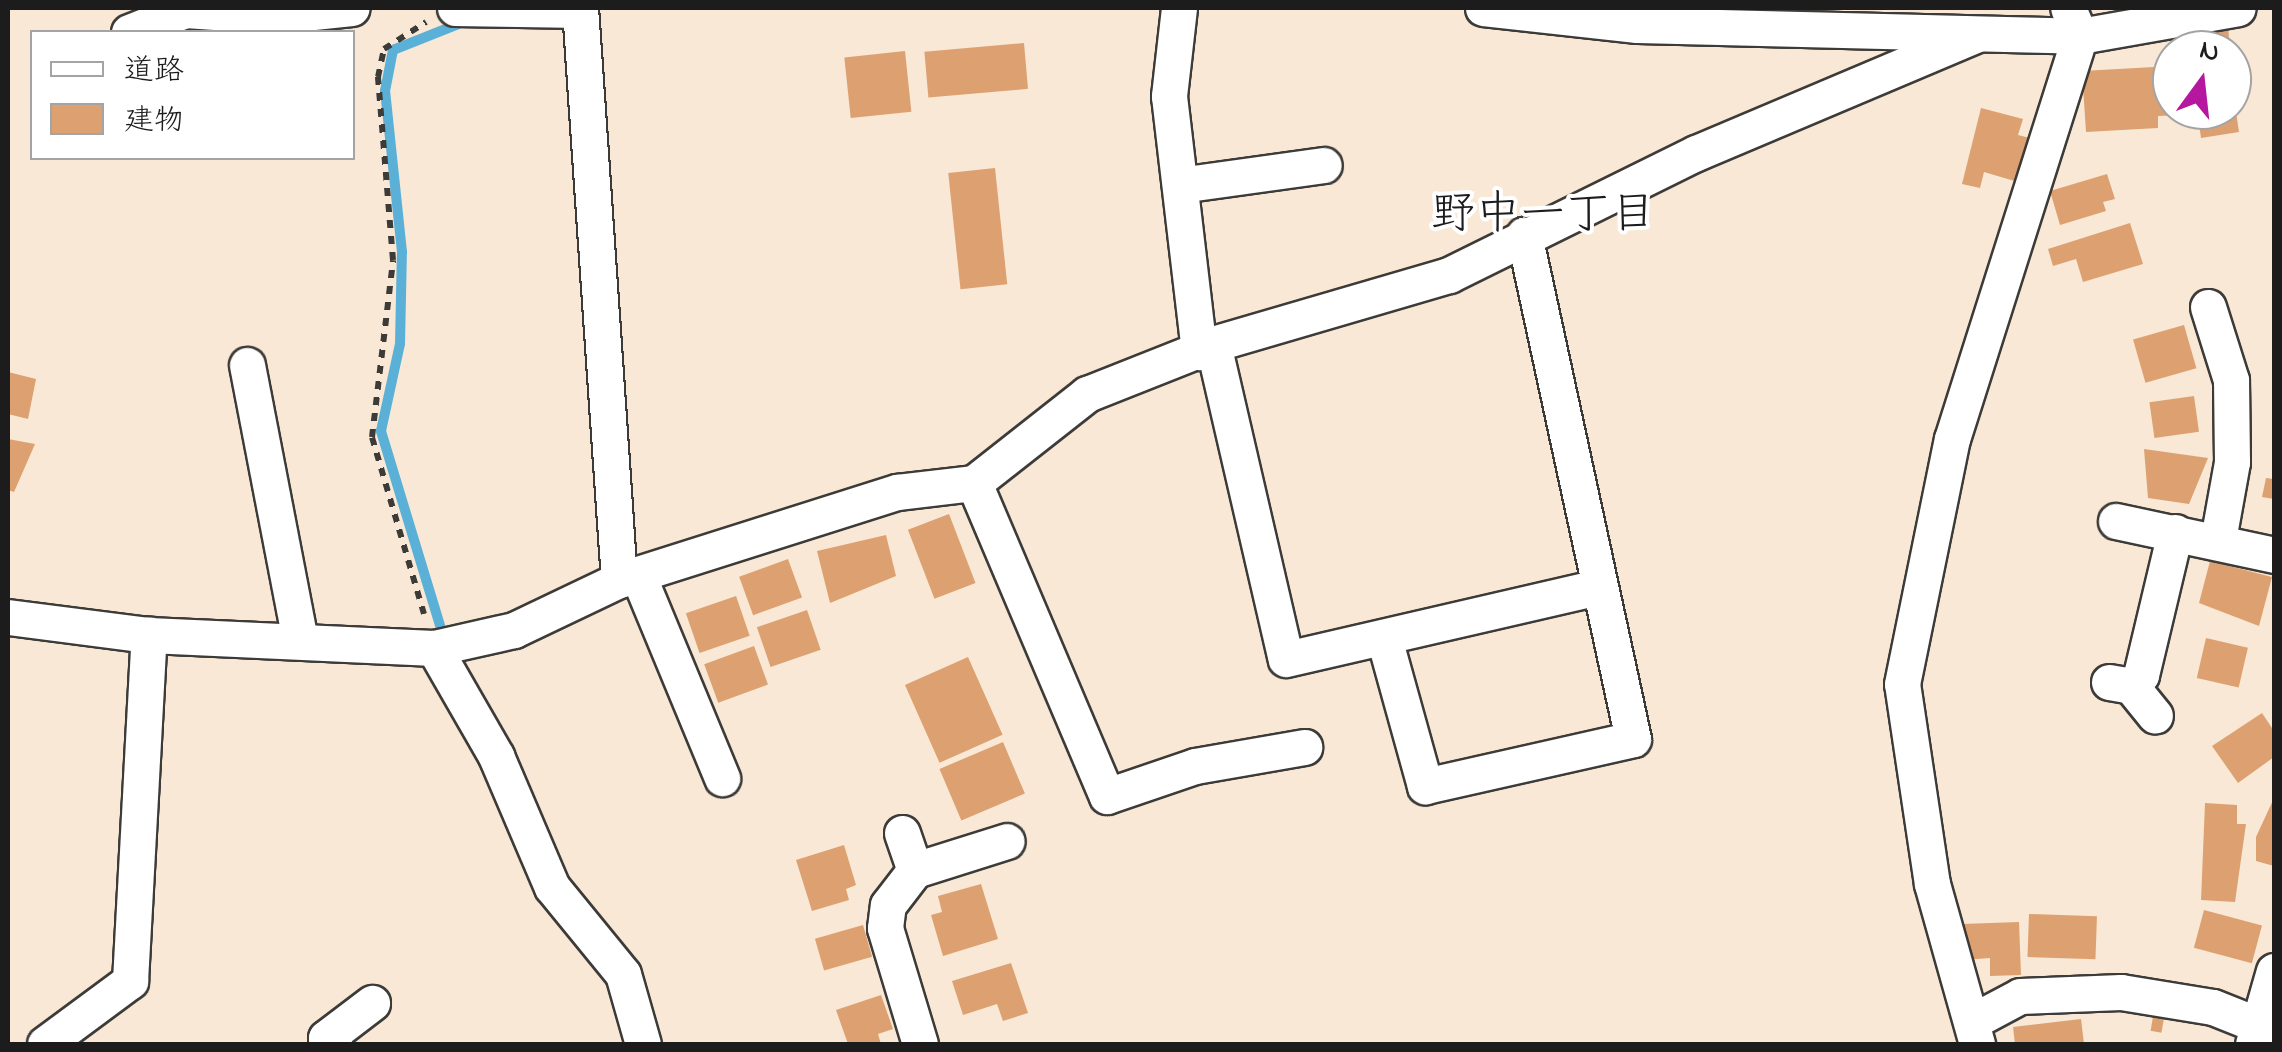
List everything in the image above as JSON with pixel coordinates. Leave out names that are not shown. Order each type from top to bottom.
[{"type":"street","points":[[134,30],[186,10],[275,16],[352,8]]},
{"type":"street","points":[[458,8],[580,9],[628,577],[722,778]]},
{"type":"street","points":[[1180,8],[1169,96],[1206,348],[1286,659],[1598,587]]},
{"type":"street","points":[[1484,8],[1976,36],[2074,22],[2238,8]]},
{"type":"street","points":[[2074,22],[2120,8]]},
{"type":"street","points":[[2074,22],[1952,439],[1902,684],[1932,884],[1975,1033],[2020,996],[2120,992],[2200,1004],[2260,1037],[2274,971]]},
{"type":"street","points":[[8,618],[149,636],[299,636],[434,648],[514,630],[628,577],[897,492],[974,483],[1087,394],[1206,348],[1450,275],[1524,234],[1976,36]]},
{"type":"street","points":[[1180,185],[1324,165]]},
{"type":"street","points":[[1384,638],[1425,786],[1633,739],[1524,234]]},
{"type":"street","points":[[2208,307],[2231,380],[2232,462],[2218,540]]},
{"type":"street","points":[[247,365],[299,636]]},
{"type":"street","points":[[974,483],[1107,796],[1195,766],[1304,746]]},
{"type":"street","points":[[2116,521],[2218,540],[2274,556]]},
{"type":"street","points":[[2155,716],[2120,684],[2175,532]]},
{"type":"street","points":[[45,1044],[130,980],[149,636]]},
{"type":"street","points":[[434,648],[496,756],[552,887],[623,974],[643,1044]]},
{"type":"street","points":[[902,833],[916,870]]},
{"type":"street","points":[[920,1044],[884,928],[888,905],[916,870],[1007,842]]},
{"type":"street","points":[[334,1044],[326,1038],[372,1002]]},
{"type":"path","points":[[434,648],[372,437],[392,277],[378,78],[384,49],[400,33],[458,8]]},
{"type":"building","points":[[2228,26],[2228,30],[2193,30],[2193,29]]},
{"type":"building","points":[[1024,43],[1028,89],[928,98],[924,52]]},
{"type":"building","points":[[905,51],[911,112],[851,118],[844,57]]},
{"type":"building","points":[[2152,67],[2152,128],[2086,132],[2082,71]]},
{"type":"building","points":[[1981,108],[2023,119],[2018,135],[2030,138],[2018,182],[1984,172],[1980,188],[1962,184]]},
{"type":"building","points":[[2200,130],[2239,130],[2239,132],[2201,138]]},
{"type":"building","points":[[995,168],[1007,284],[960,289],[948,173]]},
{"type":"building","points":[[2107,174],[2115,199],[2103,202],[2106,211],[2060,225],[2050,191]]},
{"type":"building","points":[[2130,223],[2143,264],[2083,282],[2076,259],[2053,266],[2048,249]]},
{"type":"building","points":[[2184,325],[2196,368],[2145,383],[2133,340]]},
{"type":"building","points":[[8,372],[36,379],[28,419],[8,414]]},
{"type":"building","points":[[2194,396],[2199,432],[2154,438],[2149,402]]},
{"type":"building","points":[[8,439],[35,444],[14,492],[8,490]]},
{"type":"building","points":[[2144,449],[2208,458],[2189,504],[2148,498]]},
{"type":"building","points":[[2266,478],[2274,479],[2274,499],[2262,497]]},
{"type":"building","points":[[949,514],[976,583],[934,599],[908,530]]},
{"type":"building","points":[[886,535],[896,576],[830,603],[817,551]]},
{"type":"building","points":[[788,559],[802,598],[753,615],[739,577]]},
{"type":"building","points":[[2210,561],[2272,577],[2259,626],[2199,603]]},
{"type":"building","points":[[736,596],[750,636],[700,653],[686,613]]},
{"type":"building","points":[[807,610],[821,650],[771,667],[757,627]]},
{"type":"building","points":[[2206,638],[2248,648],[2239,688],[2197,678]]},
{"type":"building","points":[[754,646],[768,685],[718,703],[704,664]]},
{"type":"building","points":[[968,657],[1003,735],[940,763],[905,685]]},
{"type":"building","points":[[2262,713],[2274,731],[2274,757],[2238,783],[2212,746]]},
{"type":"building","points":[[1003,742],[1025,794],[961,821],[939,769]]},
{"type":"building","points":[[2274,798],[2274,866],[2256,861],[2256,837]]},
{"type":"building","points":[[2205,803],[2237,805],[2237,824],[2246,824],[2235,902],[2201,900]]},
{"type":"building","points":[[844,845],[856,885],[846,889],[849,900],[812,911],[796,860]]},
{"type":"building","points":[[981,884],[998,939],[943,956],[931,915],[942,912],[938,896]]},
{"type":"building","points":[[2204,910],[2262,926],[2252,963],[2194,948]]},
{"type":"building","points":[[2029,914],[2097,916],[2095,959],[2027,957]]},
{"type":"building","points":[[2019,922],[2021,975],[1990,976],[1990,958],[1963,960],[1962,924]]},
{"type":"building","points":[[863,925],[872,957],[824,971],[815,939]]},
{"type":"building","points":[[1011,963],[1028,1013],[1003,1021],[997,1004],[963,1015],[952,981]]},
{"type":"building","points":[[881,995],[893,1029],[878,1034],[881,1044],[848,1044],[836,1010]]},
{"type":"building","points":[[2153,1017],[2164,1019],[2161,1033],[2151,1031]]},
{"type":"building","points":[[2081,1019],[2084,1044],[2015,1044],[2013,1027]]},
{"type":"waterway","points":[[442,632],[381,431],[400,344],[402,252],[385,91],[393,50],[461,23]]},
{"type":"district","name":"野中一丁目","points":[[1543,217]]}]
